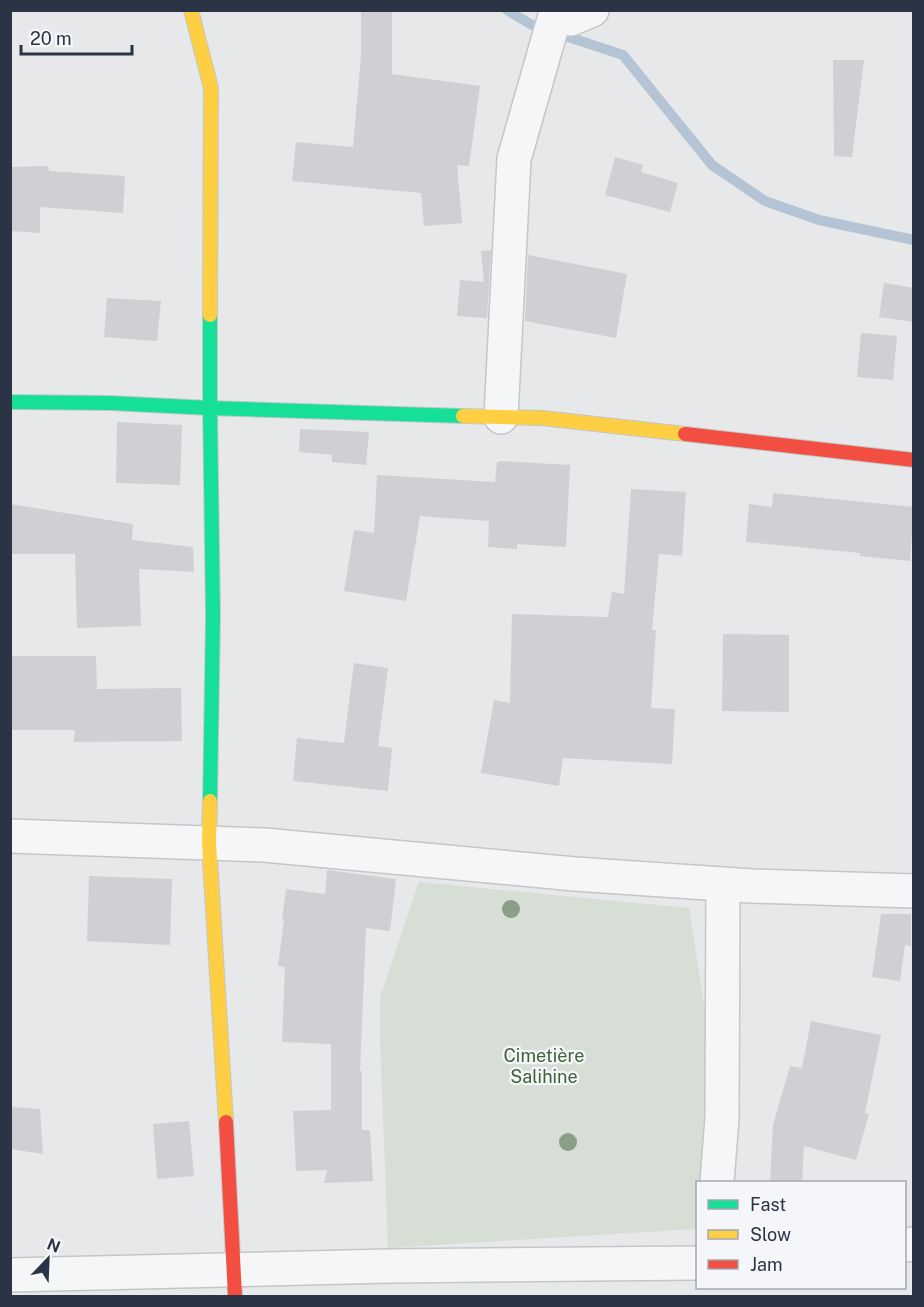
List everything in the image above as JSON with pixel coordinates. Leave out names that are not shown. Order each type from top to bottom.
[{"type":"street","points":[[191,10],[211,88],[210,408],[213,616],[209,843],[234,1283]]},
{"type":"street","points":[[501,417],[514,159],[556,12],[572,19],[592,10]]},
{"type":"street","points":[[10,402],[110,403],[542,418],[914,460]]},
{"type":"street","points":[[10,836],[264,845],[575,874],[723,884],[914,891]]},
{"type":"street","points":[[717,1181],[722,1118],[723,884]]},
{"type":"street","points":[[10,1275],[234,1283],[389,1266],[696,1263]]},
{"type":"green space","name":"Cimetière Salihine","points":[[419,882],[689,908],[708,1029],[701,1181],[696,1181],[696,1229],[388,1248],[380,997]]},
{"type":"building","points":[[361,10],[392,10],[392,74],[480,86],[469,166],[457,165],[462,223],[424,226],[421,193],[292,181],[296,142],[353,147],[361,55]]},
{"type":"building","points":[[833,60],[864,60],[852,157],[834,156]]},
{"type":"building","points":[[615,157],[643,165],[641,172],[678,183],[670,212],[605,195]]},
{"type":"building","points":[[48,166],[49,171],[125,176],[123,213],[40,207],[40,233],[10,231],[10,167]]},
{"type":"building","points":[[491,250],[487,318],[457,316],[460,280],[484,282],[481,251]]},
{"type":"building","points":[[528,255],[627,274],[616,338],[525,321]]},
{"type":"building","points":[[884,283],[914,288],[914,322],[879,317]]},
{"type":"building","points":[[107,298],[161,301],[157,341],[104,337]]},
{"type":"building","points":[[861,333],[897,336],[893,380],[857,377]]},
{"type":"building","points":[[117,422],[182,425],[180,485],[116,483]]},
{"type":"building","points":[[300,429],[369,432],[366,465],[332,462],[332,455],[299,452]]},
{"type":"building","points":[[497,462],[570,465],[566,547],[517,544],[517,549],[488,547],[489,521],[420,516],[406,601],[344,591],[354,530],[374,533],[377,475],[495,482]]},
{"type":"building","points":[[631,489],[686,492],[682,556],[659,554],[652,630],[656,630],[651,708],[675,709],[672,764],[563,758],[559,786],[481,773],[494,700],[510,703],[512,614],[608,617],[612,592],[624,594]]},
{"type":"building","points":[[773,493],[914,507],[910,561],[860,556],[860,553],[746,542],[749,504],[772,507]]},
{"type":"building","points":[[10,504],[133,524],[132,540],[193,547],[194,572],[139,569],[141,626],[77,628],[75,554],[10,554]]},
{"type":"building","points":[[723,634],[789,635],[789,712],[722,711]]},
{"type":"building","points":[[10,656],[96,656],[97,689],[181,688],[182,741],[74,742],[75,730],[10,730]]},
{"type":"building","points":[[354,663],[388,668],[378,746],[392,748],[388,791],[293,781],[297,738],[344,743]]},
{"type":"building","points":[[327,870],[396,879],[390,931],[366,928],[360,1071],[362,1071],[362,1130],[370,1130],[373,1181],[324,1183],[327,1170],[296,1171],[293,1111],[331,1110],[331,1044],[282,1042],[285,967],[278,966],[284,920],[282,920],[286,889],[325,894]]},
{"type":"building","points":[[89,876],[172,879],[170,945],[87,941]]},
{"type":"building","points":[[881,914],[911,914],[911,946],[905,945],[900,981],[872,977]]},
{"type":"building","points":[[811,1021],[881,1035],[865,1113],[869,1114],[856,1160],[804,1146],[802,1181],[770,1181],[773,1125],[790,1066],[802,1068]]},
{"type":"building","points":[[10,1107],[40,1109],[43,1154],[10,1149]]},
{"type":"building","points":[[189,1121],[194,1176],[157,1179],[153,1124]]},
{"type":"waterway","points":[[507,10],[532,25],[623,55],[712,165],[765,201],[819,220],[914,240]]},
{"type":"traffic: fast","points":[[210,315],[213,616],[210,801]]},
{"type":"traffic: fast","points":[[10,402],[110,403],[463,416]]},
{"type":"traffic: slow","points":[[191,10],[211,88],[210,315]]},
{"type":"traffic: slow","points":[[463,416],[542,418],[685,434]]},
{"type":"traffic: slow","points":[[210,801],[209,843],[226,1122]]},
{"type":"traffic: jam","points":[[685,434],[914,460]]},
{"type":"traffic: jam","points":[[226,1122],[235,1296]]}]
